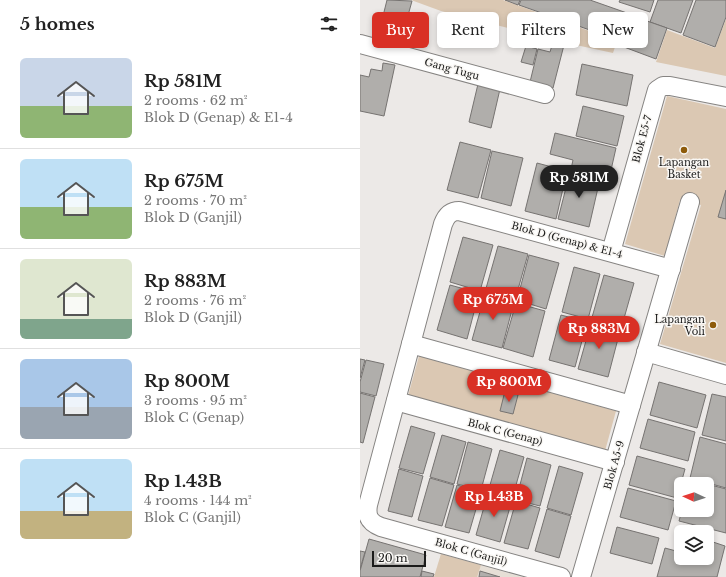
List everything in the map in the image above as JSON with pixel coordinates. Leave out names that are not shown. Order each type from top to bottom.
[{"type":"street","name":"Gang Tugu","points":[[360,44],[545,94]]},
{"type":"street","name":"Blok E5-7","points":[[611,252],[654,95],[659,88],[668,86],[726,97]]},
{"type":"street","name":"Blok A5-9","points":[[581,577],[690,202]]},
{"type":"street","name":"Blok D (Genap) & E1-4","points":[[411,344],[442,224],[448,214],[456,211],[671,269]]},
{"type":"street","points":[[396,401],[411,344],[631,405]]},
{"type":"street","points":[[646,352],[726,375]]},
{"type":"street","name":"Blok C (Genap)","points":[[396,401],[615,462]]},
{"type":"street","name":"Blok C (Ganjil)","points":[[396,401],[367,510],[371,522],[381,527],[560,577]]},
{"type":"shaded area","points":[[411,0],[503,0],[536,12],[507,12],[507,28],[499,26],[499,12],[441,11]]},
{"type":"shaded area","points":[[726,19],[726,76],[656,62],[667,30],[715,48]]},
{"type":"shaded area","points":[[580,28],[588,31],[588,48],[580,46]]},
{"type":"shaded area","points":[[590,48],[615,48],[613,53]]},
{"type":"shaded area","points":[[667,96],[726,109],[726,363],[660,344],[701,205],[680,200],[665,256],[625,244]]},
{"type":"shaded area","points":[[419,356],[616,411],[605,451],[408,396]]},
{"type":"shaded area","points":[[441,554],[522,577],[434,577]]},
{"type":"shaded area","points":[[441,554],[481,565],[477,577],[434,577]]},
{"type":"building","points":[[387,0],[412,1],[409,12],[384,12]]},
{"type":"building","points":[[505,0],[520,0],[518,5]]},
{"type":"building","points":[[521,0],[590,0],[624,12],[588,12],[588,29],[580,27],[580,12],[539,12],[519,5]]},
{"type":"building","points":[[620,0],[654,0],[650,12],[619,2]]},
{"type":"building","points":[[658,0],[693,0],[681,33],[650,22]]},
{"type":"building","points":[[696,0],[726,0],[726,17],[715,47],[683,35]]},
{"type":"building","points":[[648,21],[667,28],[656,59],[627,48],[648,48]]},
{"type":"building","points":[[525,48],[537,49],[533,65],[521,62]]},
{"type":"building","points":[[551,48],[563,48],[553,88],[530,82],[538,49],[550,52]]},
{"type":"building","points":[[383,63],[395,65],[384,116],[360,111],[360,75],[369,77],[371,69],[382,71]]},
{"type":"building","points":[[582,64],[633,75],[627,106],[576,95]]},
{"type":"building","points":[[478,84],[500,89],[491,128],[469,122]]},
{"type":"building","points":[[583,106],[624,116],[617,146],[576,136]]},
{"type":"building","points":[[555,133],[616,148],[609,179],[571,169],[573,160],[550,154]]},
{"type":"building","points":[[460,142],[491,150],[478,198],[447,190]]},
{"type":"building","points":[[492,151],[523,158],[511,206],[481,198]]},
{"type":"building","points":[[537,163],[567,171],[556,219],[525,211]]},
{"type":"building","points":[[570,172],[600,179],[589,227],[558,219]]},
{"type":"building","points":[[726,190],[726,219],[718,217]]},
{"type":"building","points":[[463,237],[493,245],[480,291],[450,282]]},
{"type":"building","points":[[498,246],[528,254],[515,300],[485,292]]},
{"type":"building","points":[[529,255],[559,263],[546,309],[517,300]]},
{"type":"building","points":[[574,267],[600,274],[588,319],[562,312]]},
{"type":"building","points":[[604,275],[634,283],[621,329],[591,321]]},
{"type":"building","points":[[450,285],[479,293],[467,339],[437,330]]},
{"type":"building","points":[[485,294],[514,302],[502,348],[472,340]]},
{"type":"building","points":[[516,303],[545,311],[533,357],[503,348]]},
{"type":"building","points":[[561,315],[587,322],[575,367],[549,360]]},
{"type":"building","points":[[591,323],[620,331],[608,377],[578,369]]},
{"type":"building","points":[[360,359],[365,360],[360,378]]},
{"type":"building","points":[[366,360],[384,364],[376,396],[360,392],[360,382]]},
{"type":"building","points":[[659,382],[706,395],[697,428],[650,415]]},
{"type":"building","points":[[505,391],[518,395],[513,414],[500,411]]},
{"type":"building","points":[[360,393],[375,397],[363,443],[360,442]]},
{"type":"building","points":[[712,394],[726,397],[726,441],[702,435]]},
{"type":"building","points":[[648,419],[695,432],[688,461],[640,448]]},
{"type":"building","points":[[411,426],[435,433],[423,474],[399,468]]},
{"type":"building","points":[[442,435],[466,442],[454,484],[430,477]]},
{"type":"building","points":[[700,437],[726,444],[726,488],[714,485],[714,477],[690,477]]},
{"type":"building","points":[[468,442],[492,449],[481,490],[457,484]]},
{"type":"building","points":[[500,450],[524,457],[512,499],[488,492]]},
{"type":"building","points":[[637,456],[685,469],[683,477],[674,477],[674,497],[629,485]]},
{"type":"building","points":[[527,458],[551,465],[540,506],[516,500]]},
{"type":"building","points":[[559,466],[583,473],[571,515],[547,508]]},
{"type":"building","points":[[399,469],[423,476],[412,517],[388,511]]},
{"type":"building","points":[[430,478],[454,485],[442,526],[418,520]]},
{"type":"building","points":[[457,485],[481,492],[469,533],[445,527]]},
{"type":"building","points":[[714,486],[726,489],[726,533],[714,530],[714,525],[695,525],[679,521],[680,517],[714,517]]},
{"type":"building","points":[[628,488],[674,500],[674,508],[668,530],[620,517]]},
{"type":"building","points":[[488,493],[512,500],[500,542],[476,535]]},
{"type":"building","points":[[516,501],[540,508],[528,549],[504,543]]},
{"type":"building","points":[[547,509],[571,516],[559,558],[535,551]]},
{"type":"building","points":[[617,527],[659,538],[652,564],[610,553]]},
{"type":"building","points":[[369,539],[426,555],[420,577],[360,577],[360,571]]},
{"type":"building","points":[[714,542],[725,546],[717,577],[657,577],[665,548],[674,550],[674,565],[714,565]]},
{"type":"building","points":[[360,551],[365,552],[360,569]]},
{"type":"building","points":[[422,571],[434,574],[433,577],[421,577]]},
{"type":"building","points":[[480,571],[500,577],[479,577]]},
{"type":"place","name":"Lapangan Basket","points":[[684,150]]},
{"type":"place","name":"Lapangan Voli","points":[[713,325]]}]
